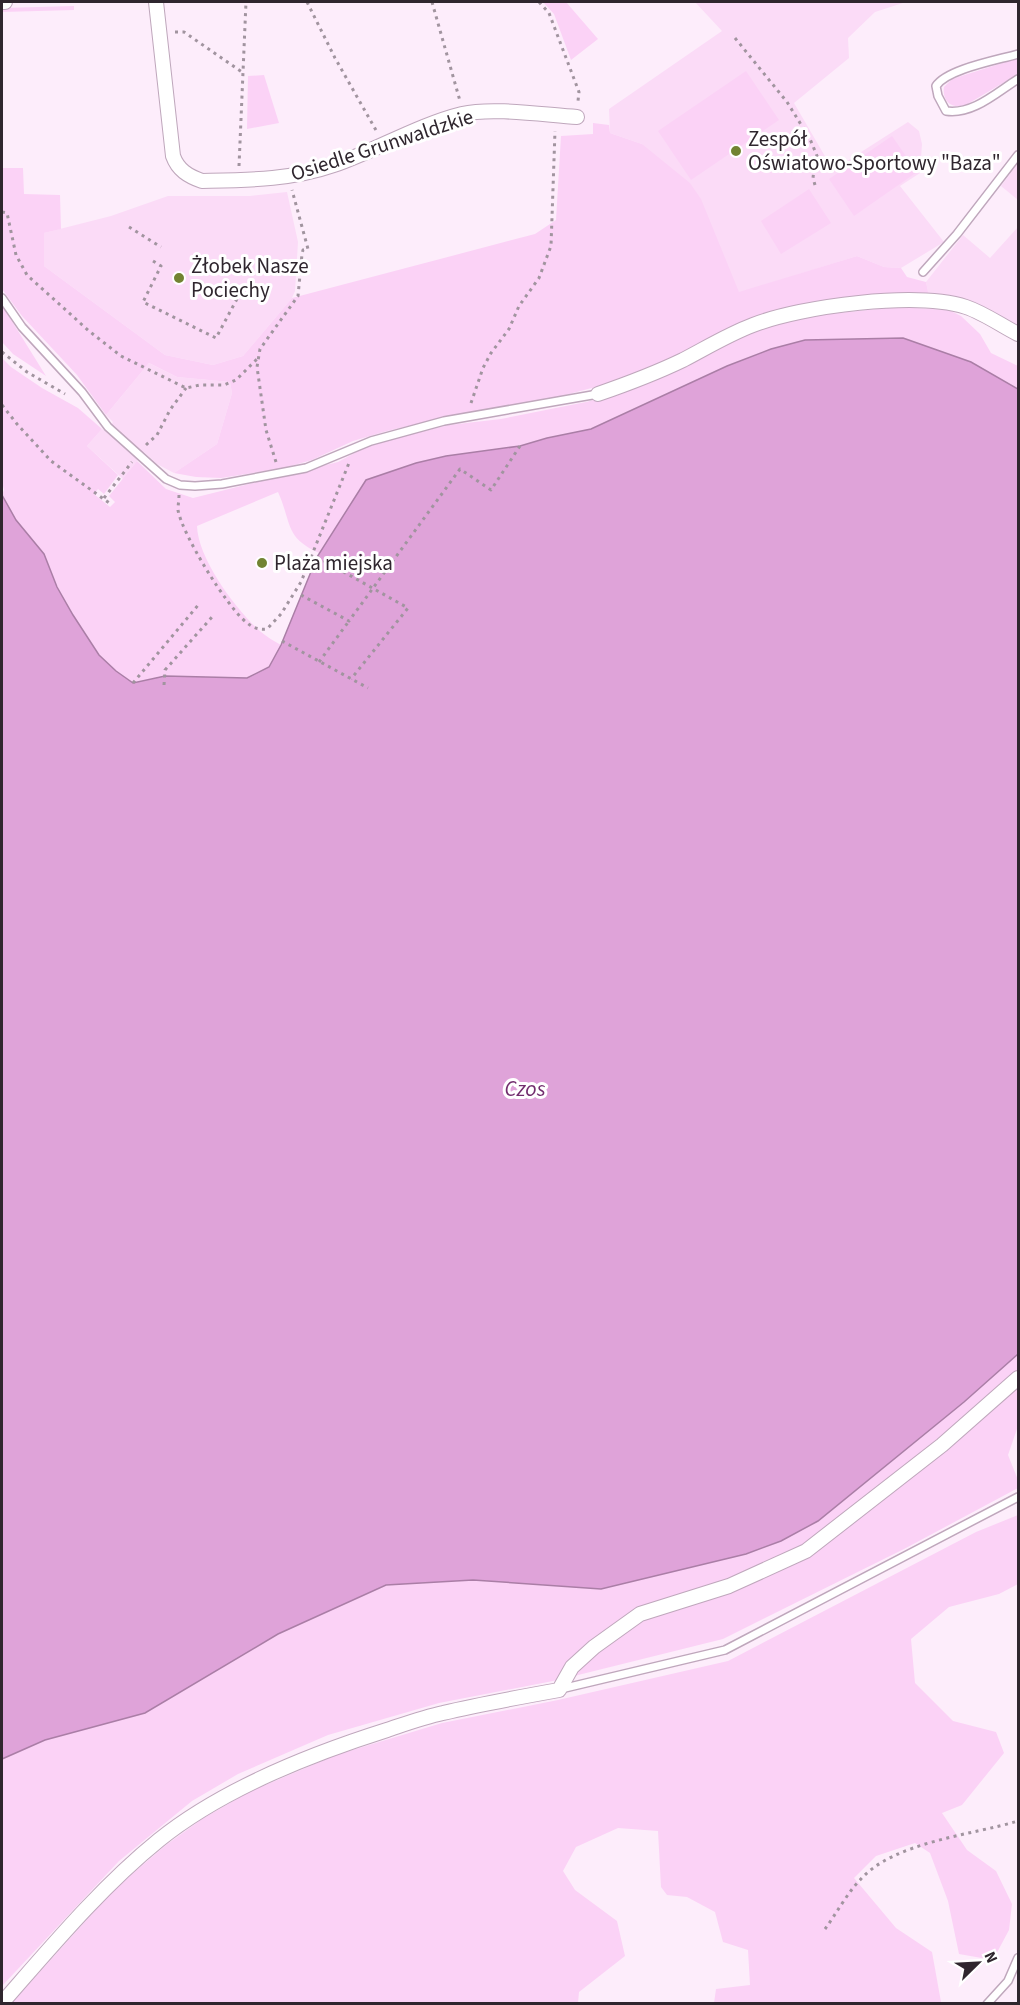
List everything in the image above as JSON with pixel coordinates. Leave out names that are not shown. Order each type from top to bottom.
[{"type":"street","name":"Osiedle Grunwaldzkie","points":[[156,2],[173,156],[176,164],[190,177],[202,181],[289,177],[333,165],[464,114],[484,111],[577,117]]},
{"type":"street","points":[[598,394],[637,381],[752,325],[797,312],[889,300],[935,301],[966,307],[1018,334]]},
{"type":"street","points":[[2,2003],[126,1868],[161,1839],[244,1787],[333,1747],[441,1713],[559,1690],[572,1667],[594,1647],[640,1614],[729,1586],[806,1551],[942,1445],[1018,1378]]},
{"type":"lane","points":[[1018,54],[949,75],[936,86],[938,96],[946,111],[956,112],[970,109],[1018,79]]},
{"type":"lane","points":[[922,272],[957,234],[1018,155]]},
{"type":"lane","points":[[2,298],[22,327],[82,392],[108,427],[166,479],[180,485],[222,484],[306,468],[356,447],[444,421],[598,394]]},
{"type":"lane","points":[[559,1690],[724,1650],[1018,1497]]},
{"type":"lane","points":[[987,2004],[1008,1981],[1018,1958]]},
{"type":"path","points":[[239,180],[246,2]]},
{"type":"path","points":[[307,2],[335,58],[384,144]]},
{"type":"path","points":[[432,2],[464,114]]},
{"type":"path","points":[[539,2],[549,13],[579,92],[577,117]]},
{"type":"path","points":[[159,31],[184,32],[242,72]]},
{"type":"path","points":[[735,38],[787,102],[810,139],[820,164]]},
{"type":"path","points":[[473,417],[471,404],[483,368],[508,330],[519,306],[539,278],[551,246],[555,138]]},
{"type":"path","points":[[815,185],[813,172],[816,166],[831,158]]},
{"type":"path","points":[[280,472],[266,430],[257,367],[260,349],[298,296],[302,254],[303,250],[308,249],[289,177]]},
{"type":"path","points":[[2,212],[7,213],[16,255],[27,275],[89,331],[122,356],[186,388],[200,385],[224,385],[236,380],[259,357]]},
{"type":"path","points":[[129,227],[161,247]]},
{"type":"path","points":[[153,261],[162,266],[143,302],[216,338],[238,297]]},
{"type":"path","points":[[2,352],[27,372],[68,395]]},
{"type":"path","points":[[152,438],[157,435],[170,410],[186,388]]},
{"type":"path","points":[[2,405],[51,461],[112,505]]},
{"type":"path","points":[[318,662],[460,468],[491,490],[520,446]]},
{"type":"path","points":[[180,485],[178,509],[185,530],[209,574],[244,621],[259,630],[267,629],[281,614],[301,582],[356,447]]},
{"type":"path","points":[[104,498],[138,454]]},
{"type":"path","points":[[317,557],[408,608],[351,679]]},
{"type":"path","points":[[301,595],[349,621]]},
{"type":"path","points":[[133,683],[199,604]]},
{"type":"path","points":[[164,685],[165,670],[212,617]]},
{"type":"path","points":[[282,641],[368,688]]},
{"type":"path","points":[[825,1929],[859,1880],[873,1868],[897,1854],[966,1833],[1018,1821]]},
{"type":"shaded area","points":[[543,2],[566,2],[598,39],[571,60],[554,14]]},
{"type":"shaded area","name":"Zespół Oświatowo-Sportowy \"Baza\"","points":[[695,2],[906,2],[875,12],[848,38],[849,58],[794,103],[833,170],[908,122],[919,131],[922,144],[920,173],[900,186],[944,242],[901,268],[884,267],[857,256],[739,293],[642,144],[610,133],[609,109],[722,31]]},
{"type":"shaded area","points":[[74,6],[74,10],[2,12],[2,8]]},
{"type":"shaded area","points":[[1018,58],[1018,74],[966,105],[952,105],[946,100],[944,87],[952,79]]},
{"type":"shaded area","points":[[746,71],[779,120],[691,180],[658,131]]},
{"type":"shaded area","points":[[264,75],[279,123],[247,129],[248,76]]},
{"type":"shaded area","points":[[593,123],[609,125],[610,133],[642,144],[690,183],[701,199],[739,292],[857,256],[884,267],[901,268],[907,277],[926,282],[929,296],[825,301],[622,380],[535,403],[442,418],[387,431],[353,441],[312,460],[284,468],[221,478],[174,473],[217,444],[232,393],[230,382],[177,377],[149,363],[106,415],[77,375],[22,316],[2,289],[2,168],[23,168],[24,194],[60,195],[61,229],[44,233],[44,266],[165,355],[213,365],[243,356],[292,298],[535,234],[556,220],[561,136],[593,134]]},
{"type":"shaded area","points":[[892,136],[917,172],[854,216],[829,179]]},
{"type":"shaded area","points":[[1018,163],[1018,200],[1001,186]]},
{"type":"shaded area","points":[[809,189],[831,223],[781,254],[761,221]]},
{"type":"shaded area","name":"Żłobek Nasze Pociechy","points":[[287,192],[298,242],[295,291],[292,298],[243,356],[213,365],[165,355],[44,266],[44,233],[111,216],[168,196],[250,196]]},
{"type":"shaded area","points":[[1018,227],[1018,327],[929,296],[926,282],[963,235],[990,258]]},
{"type":"shaded area","points":[[2,306],[46,376],[13,354],[2,342]]},
{"type":"shaded area","points":[[897,307],[949,310],[961,316],[980,334],[991,353],[1018,366],[1018,389],[971,362],[903,338],[727,366],[591,429],[520,446],[446,456],[416,463],[366,480],[319,553],[294,535],[278,492],[197,526],[204,553],[220,583],[251,622],[261,632],[281,645],[269,667],[247,678],[155,678],[133,683],[116,671],[99,655],[73,615],[57,587],[44,554],[16,520],[2,495],[4,490],[2,482],[2,358],[42,388],[78,408],[102,429],[87,446],[118,475],[104,494],[98,489],[94,494],[110,507],[115,502],[109,496],[137,461],[166,489],[193,498],[338,462],[362,449],[388,440],[449,425],[501,419],[586,402],[633,389],[765,327],[809,316]]},
{"type":"shaded area","points":[[149,363],[177,377],[230,382],[232,393],[217,444],[174,473],[157,464],[144,452],[123,479],[87,446],[102,429],[105,431],[113,422],[106,415]]},
{"type":"shaded area","points":[[1018,1354],[1018,1426],[1008,1455],[1018,1480],[1018,1488],[904,1549],[723,1639],[558,1680],[439,1703],[328,1735],[238,1774],[192,1801],[119,1861],[2,1986],[2,1759],[45,1740],[145,1713],[278,1634],[386,1585],[473,1580],[601,1589],[746,1554],[781,1541],[818,1521],[964,1402]]},
{"type":"shaded area","points":[[1018,1515],[1018,1584],[999,1594],[949,1607],[911,1639],[915,1683],[953,1721],[996,1732],[1004,1753],[962,1805],[942,1813],[967,1850],[996,1871],[1012,1904],[1009,1930],[993,1960],[959,1954],[948,1901],[930,1853],[915,1843],[876,1856],[854,1878],[896,1928],[932,1952],[941,2002],[939,2003],[714,2003],[716,1989],[750,1985],[748,1950],[723,1942],[715,1912],[687,1897],[667,1895],[661,1887],[658,1831],[618,1828],[576,1847],[563,1871],[575,1890],[617,1921],[625,1956],[579,1992],[578,2003],[12,2003],[107,1897],[132,1874],[202,1819],[249,1792],[336,1755],[442,1723],[558,1700],[728,1661],[976,1532]]},
{"type":"water","name":"Czos","points":[[903,338],[971,362],[1018,389],[1018,1354],[964,1402],[818,1521],[781,1541],[746,1554],[601,1589],[473,1580],[386,1585],[278,1634],[145,1713],[45,1740],[2,1759],[2,495],[16,520],[44,554],[57,587],[73,615],[99,655],[116,671],[133,683],[165,676],[247,678],[269,667],[281,645],[317,557],[366,480],[416,463],[446,456],[520,446],[591,429],[727,366],[771,349],[805,340]]},
{"type":"place","name":"Zespół Oświatowo-Sportowy \"Baza\"","points":[[736,151]]},
{"type":"place","name":"Żłobek Nasze Pociechy","points":[[179,278]]},
{"type":"place","name":"Plaża miejska","points":[[262,563]]}]
